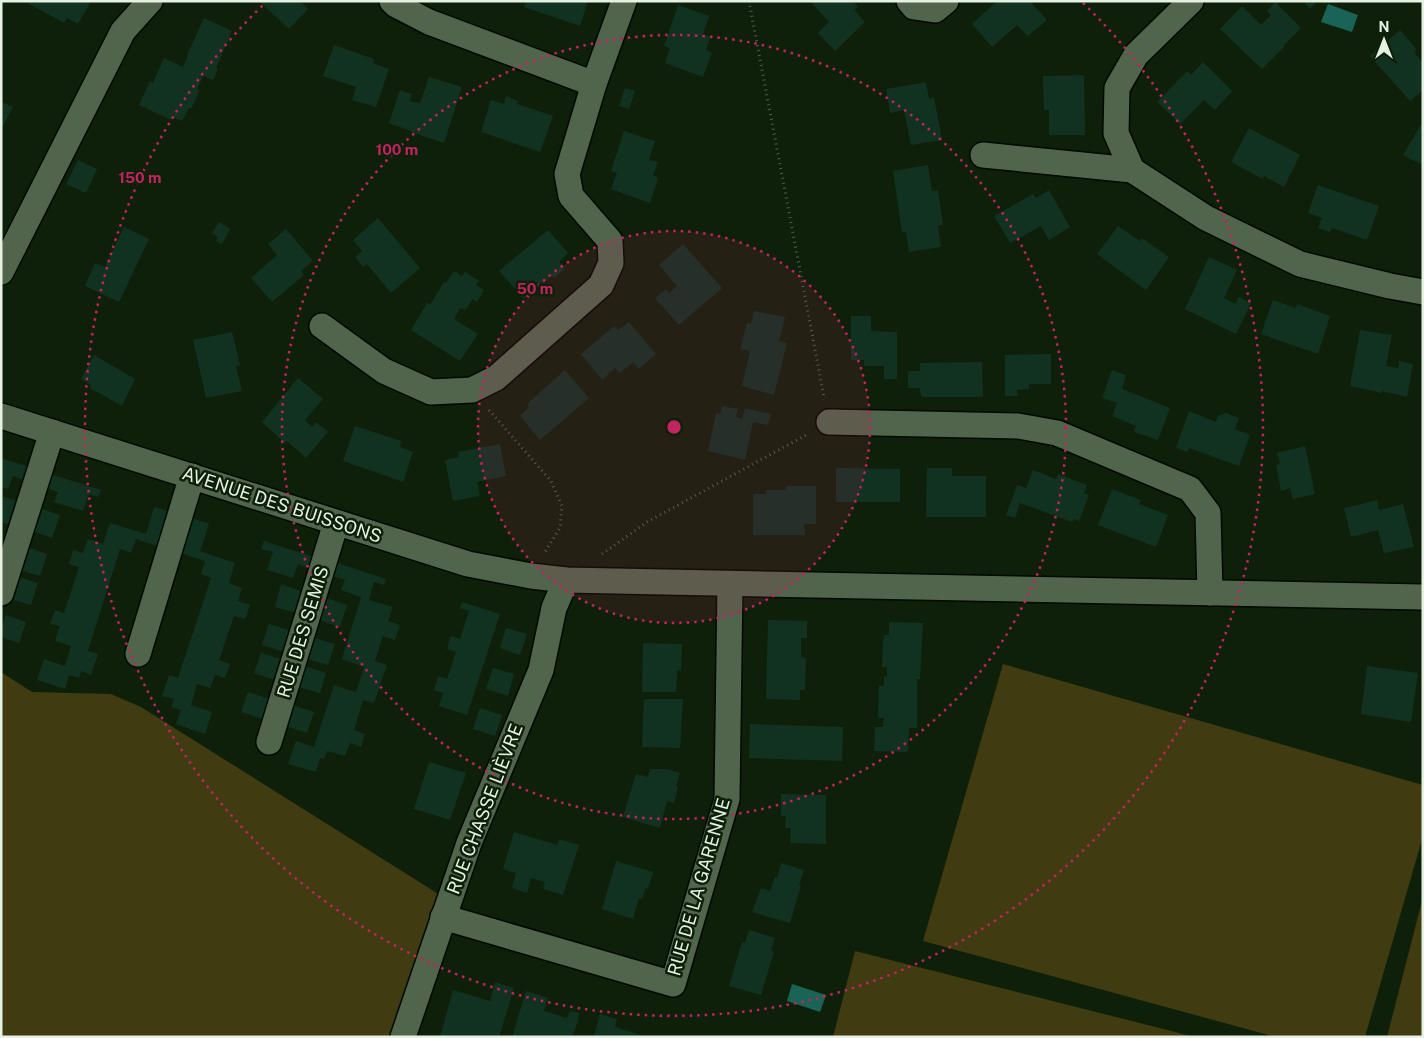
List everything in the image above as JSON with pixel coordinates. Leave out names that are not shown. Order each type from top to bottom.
[{"type":"street","points":[[392,1],[396,5],[429,22],[594,84]]},
{"type":"street","points":[[322,326],[384,371],[431,392],[472,390],[496,378],[601,285],[611,263],[610,241],[571,196],[567,174],[594,84],[624,1]]},
{"type":"street","points":[[909,1],[914,7],[935,10],[946,1]]},
{"type":"street","points":[[1132,170],[1116,133],[1117,88],[1136,55],[1191,1]]},
{"type":"street","points":[[1,272],[123,32],[148,2]]},
{"type":"street","points":[[983,155],[1132,170],[1206,218],[1300,264],[1423,292]]},
{"type":"street","name":"AVENUE DES BUISSONS","points":[[1,416],[468,564],[531,576],[566,580],[730,584],[1423,597]]},
{"type":"street","points":[[829,422],[1018,426],[1057,433],[1190,489],[1208,513],[1210,593]]},
{"type":"street","points":[[1,593],[52,432]]},
{"type":"street","points":[[138,654],[192,476]]},
{"type":"street","name":"RUE DES SEMIS","points":[[269,742],[336,523]]},
{"type":"street","name":"RUE CHASSE LIÈVRE","points":[[402,1037],[469,843],[541,670],[554,608],[566,580]]},
{"type":"street","name":"RUE DE LA GARENNE","points":[[443,917],[673,984],[727,799],[730,584]]},
{"type":"path","points":[[566,580],[647,522],[829,422],[748,1]]},
{"type":"path","points":[[472,390],[551,481],[562,506],[560,528],[531,576]]},
{"type":"shaded area","points":[[1003,664],[1423,785],[1423,836],[1365,1037],[1276,1037],[923,941]]},
{"type":"shaded area","points":[[1,672],[32,692],[111,694],[141,707],[440,895],[391,1037],[1,1037]]},
{"type":"shaded area","points":[[1423,897],[1423,1037],[1387,1037]]},
{"type":"shaded area","points":[[855,951],[1195,1037],[833,1037]]},
{"type":"water","points":[[1328,4],[1358,15],[1352,32],[1321,22]]},
{"type":"water","points":[[792,984],[826,995],[820,1012],[787,1001]]},
{"type":"building","points":[[24,1],[87,1],[90,3],[78,24],[67,18],[64,23]]},
{"type":"building","points":[[259,1],[300,1],[308,9],[289,29]]},
{"type":"building","points":[[526,1],[588,1],[580,26],[524,7]]},
{"type":"building","points":[[810,1],[853,1],[858,7],[854,10],[865,22],[835,51],[818,33],[829,22]]},
{"type":"building","points":[[997,1],[1030,1],[1047,20],[1028,36],[1017,25],[992,47],[972,24]]},
{"type":"building","points":[[1303,1],[1317,1],[1310,9]]},
{"type":"building","points":[[1275,2],[1301,28],[1262,69],[1220,29],[1242,6],[1261,25],[1271,15],[1267,11]]},
{"type":"building","points":[[678,5],[709,16],[703,34],[710,37],[706,50],[712,53],[703,77],[665,63],[670,48],[664,46]]},
{"type":"building","points":[[204,18],[232,31],[216,68],[218,69],[213,80],[203,76],[197,89],[200,90],[191,109],[189,108],[182,121],[172,117],[171,120],[139,105],[150,81],[153,83],[164,58],[183,67]]},
{"type":"building","points":[[1400,30],[1417,50],[1414,52],[1423,63],[1423,90],[1410,101],[1370,56]]},
{"type":"building","points":[[334,45],[374,59],[373,63],[389,69],[376,107],[352,100],[356,87],[323,76]]},
{"type":"building","points":[[1203,62],[1232,91],[1215,110],[1204,100],[1180,124],[1157,102],[1187,71],[1191,75]]},
{"type":"building","points":[[1084,75],[1085,135],[1049,135],[1049,110],[1044,110],[1043,76]]},
{"type":"building","points":[[429,77],[462,87],[444,143],[389,123],[400,90],[412,94],[410,101],[420,103]]},
{"type":"building","points":[[926,82],[929,99],[934,97],[942,140],[911,145],[904,110],[890,113],[886,89]]},
{"type":"building","points":[[625,88],[635,91],[629,109],[619,106]]},
{"type":"building","points":[[506,96],[518,101],[517,104],[553,116],[540,152],[481,132],[491,100],[504,104]]},
{"type":"building","points":[[1,102],[13,107],[1,130]]},
{"type":"building","points":[[1423,121],[1423,165],[1403,155]]},
{"type":"building","points":[[1249,128],[1300,155],[1284,187],[1264,176],[1263,179],[1231,162]]},
{"type":"building","points":[[624,131],[655,141],[649,160],[658,162],[653,175],[658,178],[650,203],[611,189],[617,173],[611,171]]},
{"type":"building","points":[[78,160],[97,169],[86,193],[66,184]]},
{"type":"building","points":[[928,165],[932,191],[938,190],[943,225],[938,226],[941,247],[909,252],[906,232],[902,232],[893,171]]},
{"type":"building","points":[[1318,185],[1379,206],[1367,240],[1332,228],[1330,232],[1318,228],[1322,218],[1308,213]]},
{"type":"building","points":[[1049,190],[1070,227],[1049,240],[1041,226],[1010,243],[994,216],[1033,194],[1036,198]]},
{"type":"building","points":[[378,218],[420,268],[391,293],[367,264],[363,267],[355,257],[362,251],[353,240]]},
{"type":"building","points":[[219,222],[230,229],[222,244],[216,241],[218,237],[212,233]]},
{"type":"building","points":[[1118,226],[1140,241],[1142,238],[1169,257],[1146,290],[1097,254]]},
{"type":"building","points":[[124,227],[149,239],[119,302],[85,286],[95,263],[105,267]]},
{"type":"building","points":[[286,229],[313,261],[301,271],[304,275],[272,302],[251,278],[277,255],[268,244]]},
{"type":"building","points":[[548,230],[568,253],[559,262],[565,268],[554,278],[552,275],[524,299],[499,271]]},
{"type":"building","points":[[683,244],[722,288],[679,325],[655,298],[666,289],[669,293],[677,286],[659,265]]},
{"type":"building","points":[[1209,257],[1237,270],[1224,298],[1235,304],[1239,297],[1251,303],[1236,334],[1185,309]]},
{"type":"building","points":[[454,271],[462,276],[465,272],[479,281],[476,285],[484,290],[477,302],[473,299],[465,310],[460,308],[454,319],[478,334],[460,361],[411,330],[427,303],[430,305],[444,282],[446,283]]},
{"type":"building","points":[[1273,300],[1296,308],[1297,304],[1330,316],[1318,354],[1261,334]]},
{"type":"building","points":[[754,311],[785,317],[779,341],[787,343],[774,395],[742,386],[750,351],[740,349],[747,323],[751,324]]},
{"type":"building","points":[[851,316],[871,316],[871,331],[897,332],[897,379],[884,379],[884,366],[864,366],[864,360],[851,360]]},
{"type":"building","points":[[629,322],[656,354],[639,369],[633,362],[620,373],[615,368],[602,380],[581,354],[614,326],[618,330]]},
{"type":"building","points":[[1360,330],[1392,335],[1386,366],[1398,368],[1399,361],[1413,364],[1407,397],[1350,386]]},
{"type":"building","points":[[232,332],[240,365],[236,366],[242,391],[206,398],[193,340]]},
{"type":"building","points":[[1051,354],[1051,384],[1029,384],[1029,389],[1017,390],[1018,396],[1005,396],[1005,355]]},
{"type":"building","points":[[94,355],[135,379],[122,406],[90,388],[91,385],[81,379]]},
{"type":"building","points":[[982,362],[983,397],[921,397],[920,388],[908,388],[908,371],[920,371],[920,363]]},
{"type":"building","points":[[565,370],[589,398],[540,440],[520,416],[529,407],[527,404]]},
{"type":"building","points":[[1112,370],[1126,375],[1122,389],[1170,408],[1158,440],[1134,432],[1136,426],[1112,416],[1117,403],[1102,398]]},
{"type":"building","points":[[298,378],[323,399],[305,420],[312,427],[316,422],[328,432],[306,458],[287,441],[285,443],[262,422]]},
{"type":"building","points":[[722,406],[738,409],[736,417],[742,419],[745,408],[771,414],[768,425],[753,422],[745,460],[708,451],[716,413],[720,414]]},
{"type":"building","points":[[1189,411],[1216,422],[1218,416],[1226,413],[1239,418],[1235,429],[1250,435],[1239,466],[1189,448],[1188,452],[1176,448]]},
{"type":"building","points":[[355,426],[401,441],[400,447],[413,452],[403,482],[343,461]]},
{"type":"building","points":[[500,444],[506,476],[477,482],[480,496],[453,501],[445,460],[459,457],[458,452]]},
{"type":"building","points":[[1305,446],[1315,494],[1293,499],[1290,488],[1281,491],[1276,465],[1280,464],[1277,453]]},
{"type":"building","points":[[1,458],[29,467],[24,480],[13,476],[8,489],[1,487]]},
{"type":"building","points":[[836,468],[900,469],[900,502],[836,502]]},
{"type":"building","points":[[927,468],[952,468],[952,476],[986,476],[986,517],[926,517]]},
{"type":"building","points":[[1033,470],[1056,479],[1058,474],[1087,485],[1084,493],[1089,495],[1079,521],[1074,519],[1072,522],[1020,503],[1015,518],[1006,515],[1017,485],[1026,488]]},
{"type":"building","points":[[50,474],[101,490],[98,497],[89,494],[83,511],[54,502],[58,492],[45,488]]},
{"type":"building","points":[[786,486],[816,486],[816,524],[804,524],[805,535],[753,535],[753,494],[766,494],[766,490],[786,490]]},
{"type":"building","points":[[1112,489],[1141,500],[1139,504],[1168,515],[1156,547],[1098,525]]},
{"type":"building","points":[[1,496],[17,501],[10,525],[1,522]]},
{"type":"building","points":[[1377,500],[1379,510],[1403,504],[1414,547],[1384,553],[1378,530],[1351,537],[1344,508]]},
{"type":"building","points":[[154,507],[178,514],[166,549],[136,539],[131,553],[120,549],[88,651],[98,654],[91,675],[81,671],[79,678],[69,675],[65,689],[37,680],[44,659],[65,666],[71,646],[55,641],[60,626],[50,624],[55,610],[64,613],[79,567],[69,564],[73,550],[83,553],[88,539],[103,544],[110,523],[146,534]]},
{"type":"building","points":[[39,508],[60,515],[52,538],[32,531]]},
{"type":"building","points":[[186,516],[209,524],[200,551],[235,563],[229,583],[242,588],[238,601],[250,605],[245,619],[234,616],[219,660],[230,664],[225,678],[215,675],[210,688],[197,684],[191,705],[212,712],[205,734],[176,724],[181,710],[171,707],[174,699],[162,696],[169,675],[178,678],[211,578],[201,574],[205,561],[174,551]]},
{"type":"building","points":[[264,541],[314,557],[310,569],[298,564],[293,578],[267,570],[273,552],[261,549]]},
{"type":"building","points":[[27,547],[47,554],[40,576],[19,570]]},
{"type":"building","points":[[337,563],[386,579],[384,585],[374,582],[369,600],[393,607],[388,621],[400,625],[395,640],[383,636],[375,661],[387,665],[374,703],[363,700],[354,730],[365,734],[361,747],[350,743],[345,756],[327,751],[324,759],[320,758],[316,772],[288,764],[296,741],[314,747],[334,685],[356,692],[364,667],[342,659],[361,597],[341,590],[345,580],[333,576]]},
{"type":"building","points":[[18,577],[38,583],[31,605],[11,599]]},
{"type":"building","points":[[281,584],[303,592],[296,613],[275,607]]},
{"type":"building","points":[[326,598],[347,605],[340,627],[319,620]]},
{"type":"building","points":[[462,602],[500,614],[467,715],[439,706],[443,693],[434,690],[438,676],[447,679],[456,652],[447,649],[451,636],[460,639],[469,611],[460,608]]},
{"type":"building","points":[[6,615],[26,622],[19,643],[1,637],[1,628]]},
{"type":"building","points":[[768,620],[807,621],[807,638],[801,638],[801,657],[806,658],[805,690],[800,690],[800,700],[766,699]]},
{"type":"building","points":[[889,622],[923,623],[920,679],[917,679],[917,728],[909,728],[908,752],[874,751],[875,727],[883,727],[884,718],[878,718],[879,686],[884,686],[884,676],[887,677],[887,667],[882,667],[884,635],[889,635]]},
{"type":"building","points":[[269,624],[291,631],[284,652],[262,645]]},
{"type":"building","points":[[506,628],[527,634],[520,655],[500,648]]},
{"type":"building","points":[[314,638],[335,644],[328,665],[307,659]]},
{"type":"building","points":[[643,643],[682,644],[681,671],[677,670],[676,692],[642,692]]},
{"type":"building","points":[[261,653],[281,659],[275,680],[254,673]]},
{"type":"building","points":[[305,666],[326,673],[320,693],[298,687]]},
{"type":"building","points":[[1367,666],[1418,673],[1411,722],[1361,714]]},
{"type":"building","points":[[493,668],[514,674],[508,696],[486,689]]},
{"type":"building","points":[[248,692],[269,699],[263,719],[241,712]]},
{"type":"building","points":[[644,699],[683,699],[680,748],[642,747]]},
{"type":"building","points":[[293,705],[314,712],[307,733],[286,726]]},
{"type":"building","points":[[480,708],[502,715],[495,736],[473,729]]},
{"type":"building","points":[[750,724],[843,727],[842,761],[749,758]]},
{"type":"building","points":[[429,762],[466,773],[450,820],[414,809]]},
{"type":"building","points":[[650,769],[667,769],[680,773],[674,803],[667,801],[660,828],[623,817],[636,774],[648,777]]},
{"type":"building","points":[[781,794],[826,795],[826,844],[790,843],[791,828],[785,828],[786,816],[781,816]]},
{"type":"building","points":[[514,832],[557,845],[559,839],[579,845],[563,895],[543,889],[545,882],[531,878],[527,893],[512,888],[516,873],[503,869]]},
{"type":"building","points":[[616,861],[653,872],[648,889],[646,888],[642,899],[639,898],[633,919],[602,909]]},
{"type":"building","points":[[781,863],[804,870],[790,923],[752,912],[761,888],[770,891],[775,877],[777,878]]},
{"type":"building","points":[[749,930],[775,938],[771,951],[774,952],[761,995],[729,986],[742,942],[745,943]]},
{"type":"building","points":[[495,982],[514,988],[499,1037],[440,1037],[453,990],[490,1001]]},
{"type":"building","points":[[526,991],[548,998],[544,1011],[567,1018],[570,1011],[579,1013],[572,1037],[512,1037]]},
{"type":"building","points":[[600,1014],[617,1019],[615,1027],[647,1037],[594,1037]]}]
